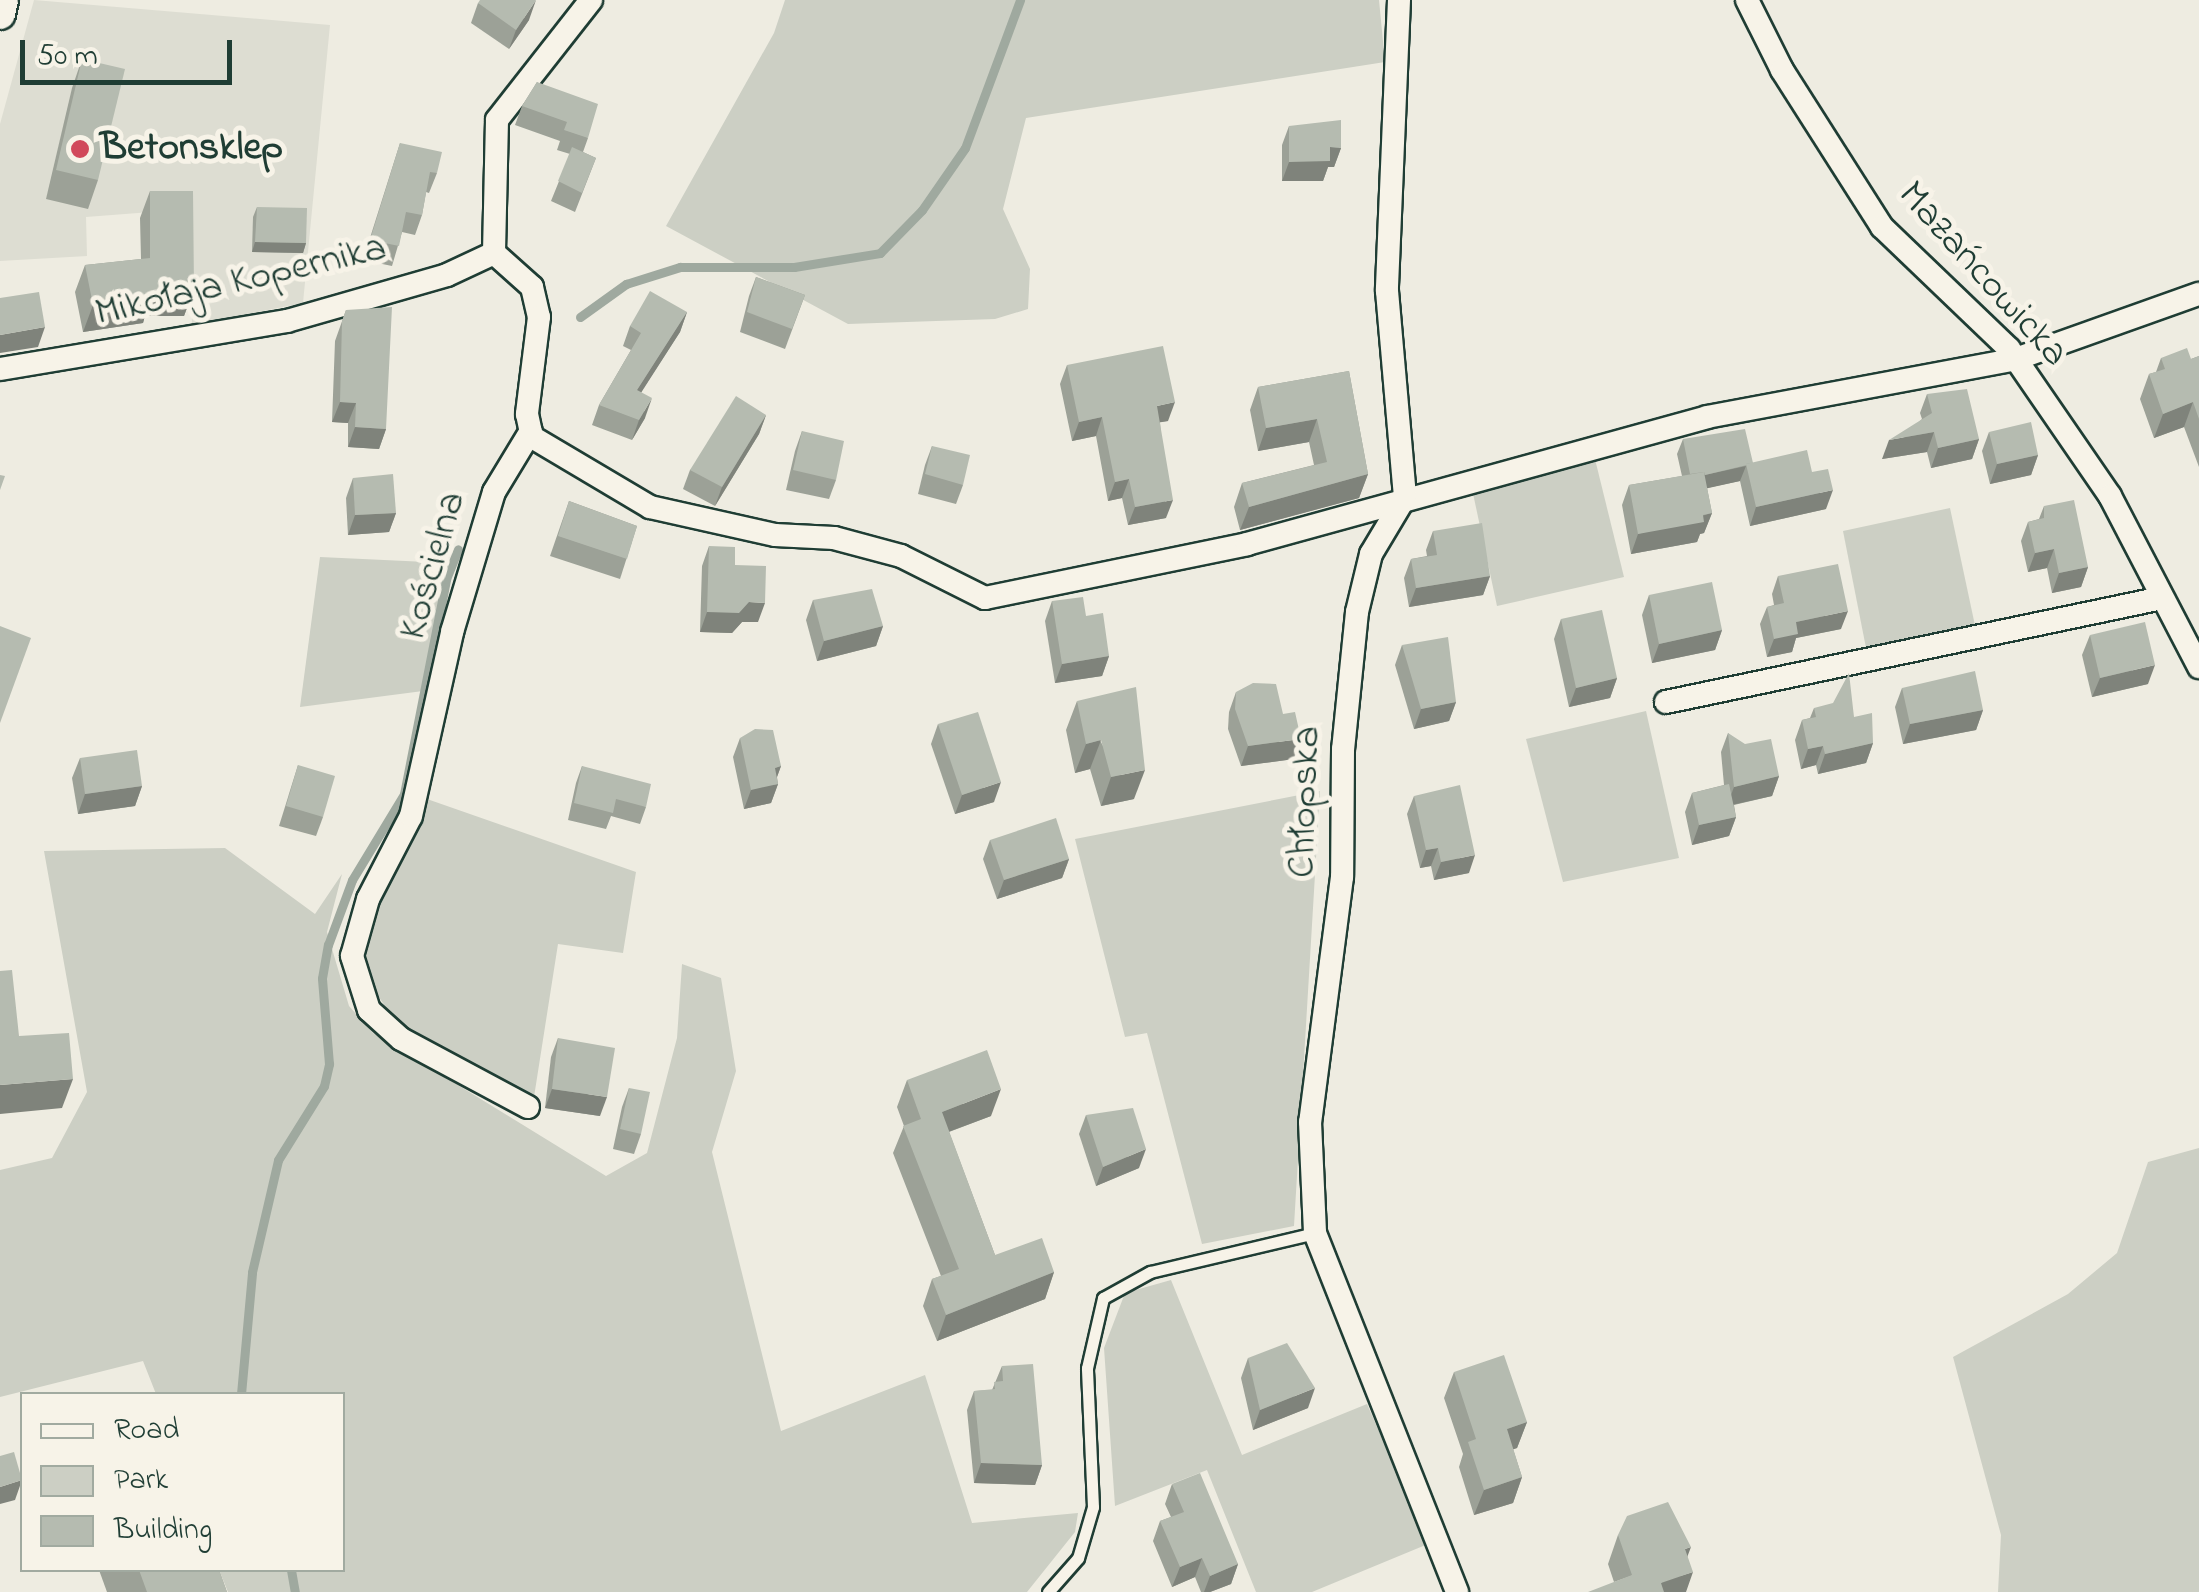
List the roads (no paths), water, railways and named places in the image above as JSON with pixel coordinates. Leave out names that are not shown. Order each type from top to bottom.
[{"type":"street","points":[[0,14],[3,0]]},
{"type":"street","points":[[591,0],[496,120],[494,253],[532,287],[539,318],[526,414],[531,431],[650,508],[775,534],[851,542],[901,556],[985,598],[1247,544],[1405,497],[1707,417],[2016,359],[2199,294]]},
{"type":"street","name":"Mazańcowicka","points":[[1747,0],[1782,70],[1882,227],[2016,359],[2110,496],[2199,668]]},
{"type":"street","points":[[1397,6],[1387,290],[1405,497]]},
{"type":"street","name":"Mikołaja Kopernika","points":[[0,370],[288,321],[448,275],[494,253]]},
{"type":"street","name":"Kościelna","points":[[528,1106],[400,1039],[369,1010],[352,956],[368,899],[410,816],[452,632],[494,492],[531,431]]},
{"type":"street","name":"Chłopska","points":[[1405,497],[1370,554],[1357,612],[1343,750],[1342,877],[1310,1122],[1315,1234],[1457,1592]]},
{"type":"street","points":[[1666,702],[2162,598]]},
{"type":"lane","points":[[1048,1592],[1078,1558],[1093,1507],[1087,1368],[1104,1298],[1150,1272],[1315,1234]]},
{"type":"waterway","points":[[580,317],[626,284],[680,267],[794,267],[880,253],[922,210],[965,148],[1020,0]]},
{"type":"waterway","points":[[241,1392],[252,1272],[278,1160],[324,1086],[329,1064],[322,978],[328,945],[352,880],[404,794],[446,579],[458,549]]},
{"type":"waterway","points":[[291,1572],[295,1592]]},
{"type":"place","name":"Betonsklep","points":[[80,149]]}]
